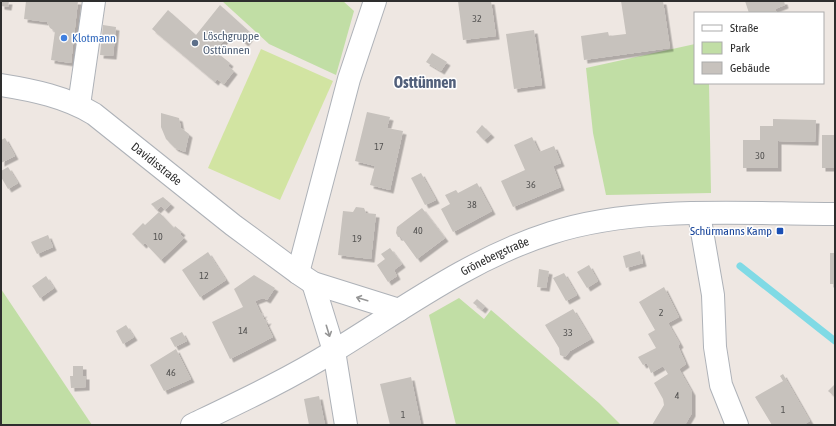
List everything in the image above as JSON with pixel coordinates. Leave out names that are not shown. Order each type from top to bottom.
[{"type":"street","points":[[79,105],[94,1]]},
{"type":"street","points":[[346,425],[334,351],[305,278],[349,79],[375,1]]},
{"type":"street","name":"Davidisstraße","points":[[1,85],[30,90],[79,105],[94,114],[232,225],[305,278],[399,310]]},
{"type":"street","points":[[699,214],[713,296],[715,347],[722,385],[737,425]]},
{"type":"street","name":"Grönebergstraße","points":[[192,425],[294,375],[457,275],[508,250],[551,233],[594,223],[650,216],[699,214],[835,214]]},
{"type":"green space","points":[[222,1],[343,1],[354,11],[336,75],[269,44]]},
{"type":"green space","points":[[694,44],[694,84],[709,84],[711,193],[606,195],[593,133],[586,68]]},
{"type":"green space","points":[[261,49],[333,81],[280,200],[208,168]]},
{"type":"green space","points":[[1,289],[92,425],[1,425]]},
{"type":"green space","points":[[459,298],[484,319],[491,310],[599,403],[621,425],[456,425],[429,315]]},
{"type":"building","points":[[1,1],[9,1],[8,7],[1,6]]},
{"type":"building","name":"Klotmann","points":[[26,1],[78,1],[71,63],[51,60],[55,31],[50,28],[47,22],[24,19]]},
{"type":"building","points":[[458,1],[491,1],[496,36],[463,40]]},
{"type":"building","points":[[621,1],[663,1],[670,48],[584,60],[581,36],[608,32],[609,36],[626,34]]},
{"type":"building","points":[[745,1],[784,1],[785,5],[775,9],[776,12],[749,12]]},
{"type":"building","name":"Löschgruppe Osttünnen","points":[[220,5],[252,34],[245,43],[232,31],[215,51],[230,63],[228,66],[234,71],[224,84],[217,79],[215,82],[152,29],[168,10],[196,35]]},
{"type":"building","points":[[103,25],[116,27],[113,56],[100,55]]},
{"type":"building","points":[[534,30],[542,85],[514,89],[506,34]]},
{"type":"building","points":[[432,53],[447,62],[441,71],[426,62]]},
{"type":"building","points":[[367,112],[390,117],[387,128],[403,131],[390,190],[370,185],[375,166],[355,161]]},
{"type":"building","points":[[161,113],[179,118],[181,128],[189,134],[185,152],[175,148],[166,139],[161,127]]},
{"type":"building","points":[[773,119],[816,120],[815,142],[778,141],[778,168],[743,168],[743,140],[760,140],[760,126],[773,126]]},
{"type":"building","points":[[482,125],[491,134],[484,140],[476,132]]},
{"type":"building","points":[[822,135],[835,135],[835,168],[822,168]]},
{"type":"building","points":[[532,137],[539,152],[554,146],[561,163],[553,166],[561,187],[513,207],[501,181],[525,170],[514,145]]},
{"type":"building","points":[[5,138],[15,156],[1,163],[1,140]]},
{"type":"building","points":[[8,167],[18,183],[8,189],[1,177],[1,171]]},
{"type":"building","points":[[421,173],[436,200],[425,205],[411,178]]},
{"type":"building","points":[[477,183],[492,211],[453,232],[441,209],[450,204],[445,195],[456,190],[458,193]]},
{"type":"building","points":[[163,197],[171,204],[165,210],[161,206],[157,210],[151,204]]},
{"type":"building","points":[[356,207],[364,208],[366,213],[376,214],[371,259],[338,255],[343,211],[353,212]]},
{"type":"building","points":[[422,208],[445,238],[417,259],[401,237],[398,237],[396,233],[397,227]]},
{"type":"building","points":[[159,212],[174,228],[175,226],[182,232],[180,234],[184,238],[161,260],[145,243],[143,245],[132,234],[143,223],[145,225]]},
{"type":"building","points":[[48,235],[53,247],[37,254],[31,242]]},
{"type":"building","points":[[390,248],[402,264],[394,270],[397,276],[388,282],[377,265],[385,259],[381,254]]},
{"type":"building","points":[[640,251],[643,263],[626,268],[623,256]]},
{"type":"building","points":[[208,252],[226,280],[200,297],[182,270]]},
{"type":"building","points":[[830,253],[835,253],[835,284],[830,284]]},
{"type":"building","points":[[589,265],[598,281],[587,288],[577,272]]},
{"type":"building","points":[[539,269],[549,271],[546,288],[537,287]]},
{"type":"building","points":[[564,273],[577,295],[566,301],[553,278]]},
{"type":"building","points":[[254,275],[275,288],[267,300],[263,298],[255,301],[261,314],[264,313],[262,315],[265,321],[268,320],[266,323],[273,337],[230,359],[212,322],[243,307],[234,289]]},
{"type":"building","points":[[46,276],[54,288],[40,298],[32,286]]},
{"type":"building","points":[[664,287],[679,317],[668,323],[680,344],[678,346],[686,364],[679,369],[692,392],[692,413],[685,425],[652,425],[664,405],[663,399],[654,383],[668,374],[663,366],[651,373],[647,363],[643,365],[638,357],[656,348],[648,334],[655,330],[639,302]]},
{"type":"building","points":[[477,299],[485,306],[482,310],[473,303]]},
{"type":"building","points":[[573,309],[591,339],[570,351],[565,357],[560,355],[559,348],[545,325]]},
{"type":"building","points":[[126,325],[134,337],[123,344],[116,331]]},
{"type":"building","points":[[182,332],[187,341],[175,347],[170,338]]},
{"type":"building","points":[[176,349],[191,379],[164,391],[150,365]]},
{"type":"building","points":[[73,366],[83,366],[83,376],[86,376],[86,387],[71,388],[70,376],[73,376]]},
{"type":"building","points":[[783,374],[810,421],[803,425],[772,425],[755,397],[783,381],[780,376]]},
{"type":"building","points":[[411,377],[421,425],[390,425],[380,384]]},
{"type":"building","points":[[835,384],[835,397],[828,391]]},
{"type":"building","points":[[319,396],[325,425],[309,425],[304,399]]},
{"type":"waterway","points":[[740,266],[835,341]]},
{"type":"place","name":"Klotmann","points":[[64,38]]},
{"type":"place","name":"Löschgruppe Osttünnen","points":[[195,43]]},
{"type":"place","name":"Schürmanns Kamp","points":[[780,231]]},
{"type":"district","name":"Osttünnen","points":[[425,82]]}]
